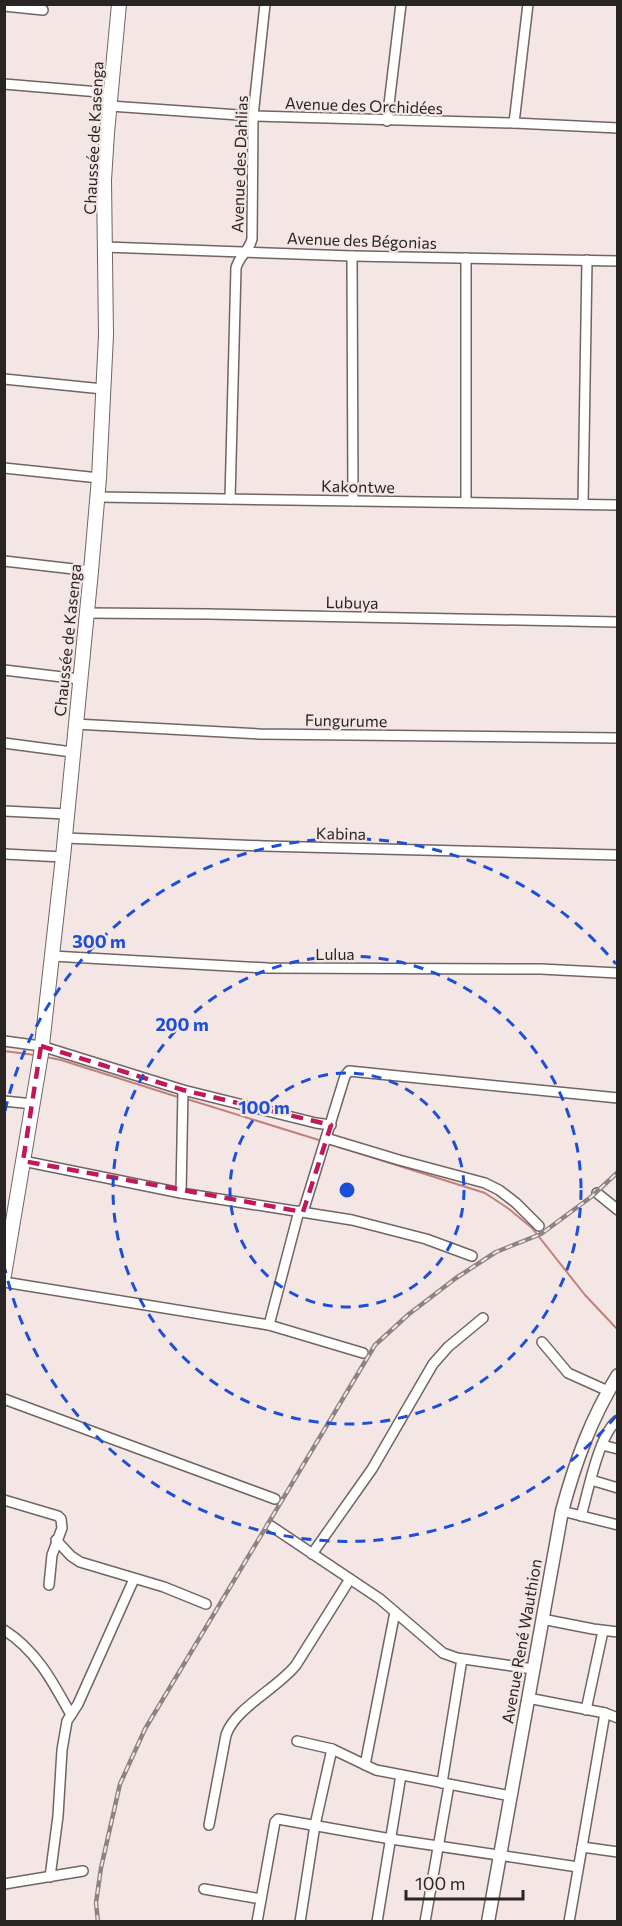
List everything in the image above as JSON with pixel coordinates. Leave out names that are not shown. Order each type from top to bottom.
[{"type":"main road","name":"Chaussée de Kasenga","points":[[4,1275],[41,1053],[65,838],[98,497],[106,335],[104,180],[119,4]]},
{"type":"street","name":"Avenue des Dahlias","points":[[230,499],[236,268],[238,261],[247,252],[252,239],[254,116],[265,4]]},
{"type":"street","points":[[387,121],[401,4]]},
{"type":"street","points":[[514,123],[528,4]]},
{"type":"street","points":[[4,6],[43,10]]},
{"type":"street","name":"Avenue des Orchidées","points":[[4,84],[254,116],[618,128]]},
{"type":"street","name":"Avenue des Bégonias","points":[[105,247],[352,256],[618,261]]},
{"type":"street","points":[[352,256],[353,501]]},
{"type":"street","points":[[466,258],[466,502]]},
{"type":"street","points":[[583,504],[587,260]]},
{"type":"street","points":[[4,379],[103,389]]},
{"type":"street","points":[[4,468],[99,478]]},
{"type":"street","name":"Kakontwe","points":[[98,497],[618,505]]},
{"type":"street","points":[[4,561],[91,571]]},
{"type":"street","name":"Lubuya","points":[[86,613],[618,622]]},
{"type":"street","points":[[4,670],[79,679]]},
{"type":"street","name":"Fungurume","points":[[75,724],[259,734],[618,738]]},
{"type":"street","points":[[4,743],[72,752]]},
{"type":"street","points":[[4,811],[66,814]]},
{"type":"street","name":"Kabina","points":[[65,838],[264,846],[618,855]]},
{"type":"street","points":[[4,854],[63,857]]},
{"type":"street","name":"Lulua","points":[[52,956],[267,968],[542,969],[618,973]]},
{"type":"street","points":[[4,1041],[41,1053],[183,1090],[331,1125]]},
{"type":"street","points":[[269,1325],[301,1211],[347,1073],[352,1071],[618,1098]]},
{"type":"street","points":[[181,1193],[183,1090]]},
{"type":"street","points":[[4,1101],[33,1104]]},
{"type":"street","points":[[326,1138],[485,1183],[516,1203],[539,1226]]},
{"type":"street","points":[[23,1161],[181,1193],[301,1211],[396,1230],[472,1256]]},
{"type":"street","points":[[597,1193],[618,1210]]},
{"type":"street","points":[[4,1282],[269,1325],[363,1353]]},
{"type":"street","points":[[312,1554],[372,1469],[433,1364],[448,1347],[483,1318]]},
{"type":"street","points":[[542,1342],[568,1373],[608,1391]]},
{"type":"street","name":"Avenue René Wauthion","points":[[488,1922],[562,1511],[578,1457],[608,1391],[618,1375]]},
{"type":"street","points":[[4,1399],[274,1499]]},
{"type":"street","points":[[581,1516],[602,1445],[610,1427],[618,1420]]},
{"type":"street","points":[[602,1445],[618,1449]]},
{"type":"street","points":[[591,1480],[618,1488]]},
{"type":"street","points":[[4,1500],[60,1517],[62,1525],[50,1564],[49,1586]]},
{"type":"street","points":[[562,1511],[618,1525]]},
{"type":"street","points":[[272,1526],[395,1612],[438,1650],[462,1659],[533,1669]]},
{"type":"street","points":[[56,1540],[80,1562],[164,1587],[207,1604]]},
{"type":"street","points":[[50,1876],[58,1816],[62,1750],[67,1721],[78,1704],[134,1579]]},
{"type":"street","points":[[209,1825],[224,1742],[229,1728],[254,1702],[287,1676],[296,1665],[350,1579]]},
{"type":"street","points":[[365,1765],[395,1612]]},
{"type":"street","points":[[542,1619],[618,1632]]},
{"type":"street","points":[[4,1630],[27,1647],[39,1662],[71,1715]]},
{"type":"street","points":[[586,1710],[603,1631]]},
{"type":"street","points":[[425,1922],[438,1846],[462,1659]]},
{"type":"street","points":[[528,1698],[605,1713],[618,1718]]},
{"type":"street","points":[[569,1922],[605,1713]]},
{"type":"street","points":[[297,1741],[332,1749],[365,1765],[401,1775],[511,1796]]},
{"type":"street","points":[[300,1922],[315,1825],[332,1749]]},
{"type":"street","points":[[376,1922],[401,1775]]},
{"type":"street","points":[[257,1922],[276,1820],[283,1819],[391,1839],[578,1867]]},
{"type":"street","points":[[582,1847],[618,1852]]},
{"type":"street","points":[[4,1884],[83,1871]]},
{"type":"street","points":[[204,1889],[261,1899]]},
{"type":"highlighted area","points":[[41,1046],[183,1090],[331,1125],[303,1212],[23,1161]]},
{"type":"waterway","points":[[4,1051],[35,1055]]},
{"type":"waterway","points":[[46,1057],[181,1098]]},
{"type":"waterway","points":[[187,1099],[322,1141]]},
{"type":"waterway","points":[[336,1146],[485,1193],[532,1228],[585,1295],[618,1330]]},
{"type":"railway","points":[[98,1922],[96,1903],[101,1868],[120,1784],[145,1729],[375,1345],[409,1314],[456,1278],[496,1252],[541,1234],[591,1197],[618,1172]]}]
